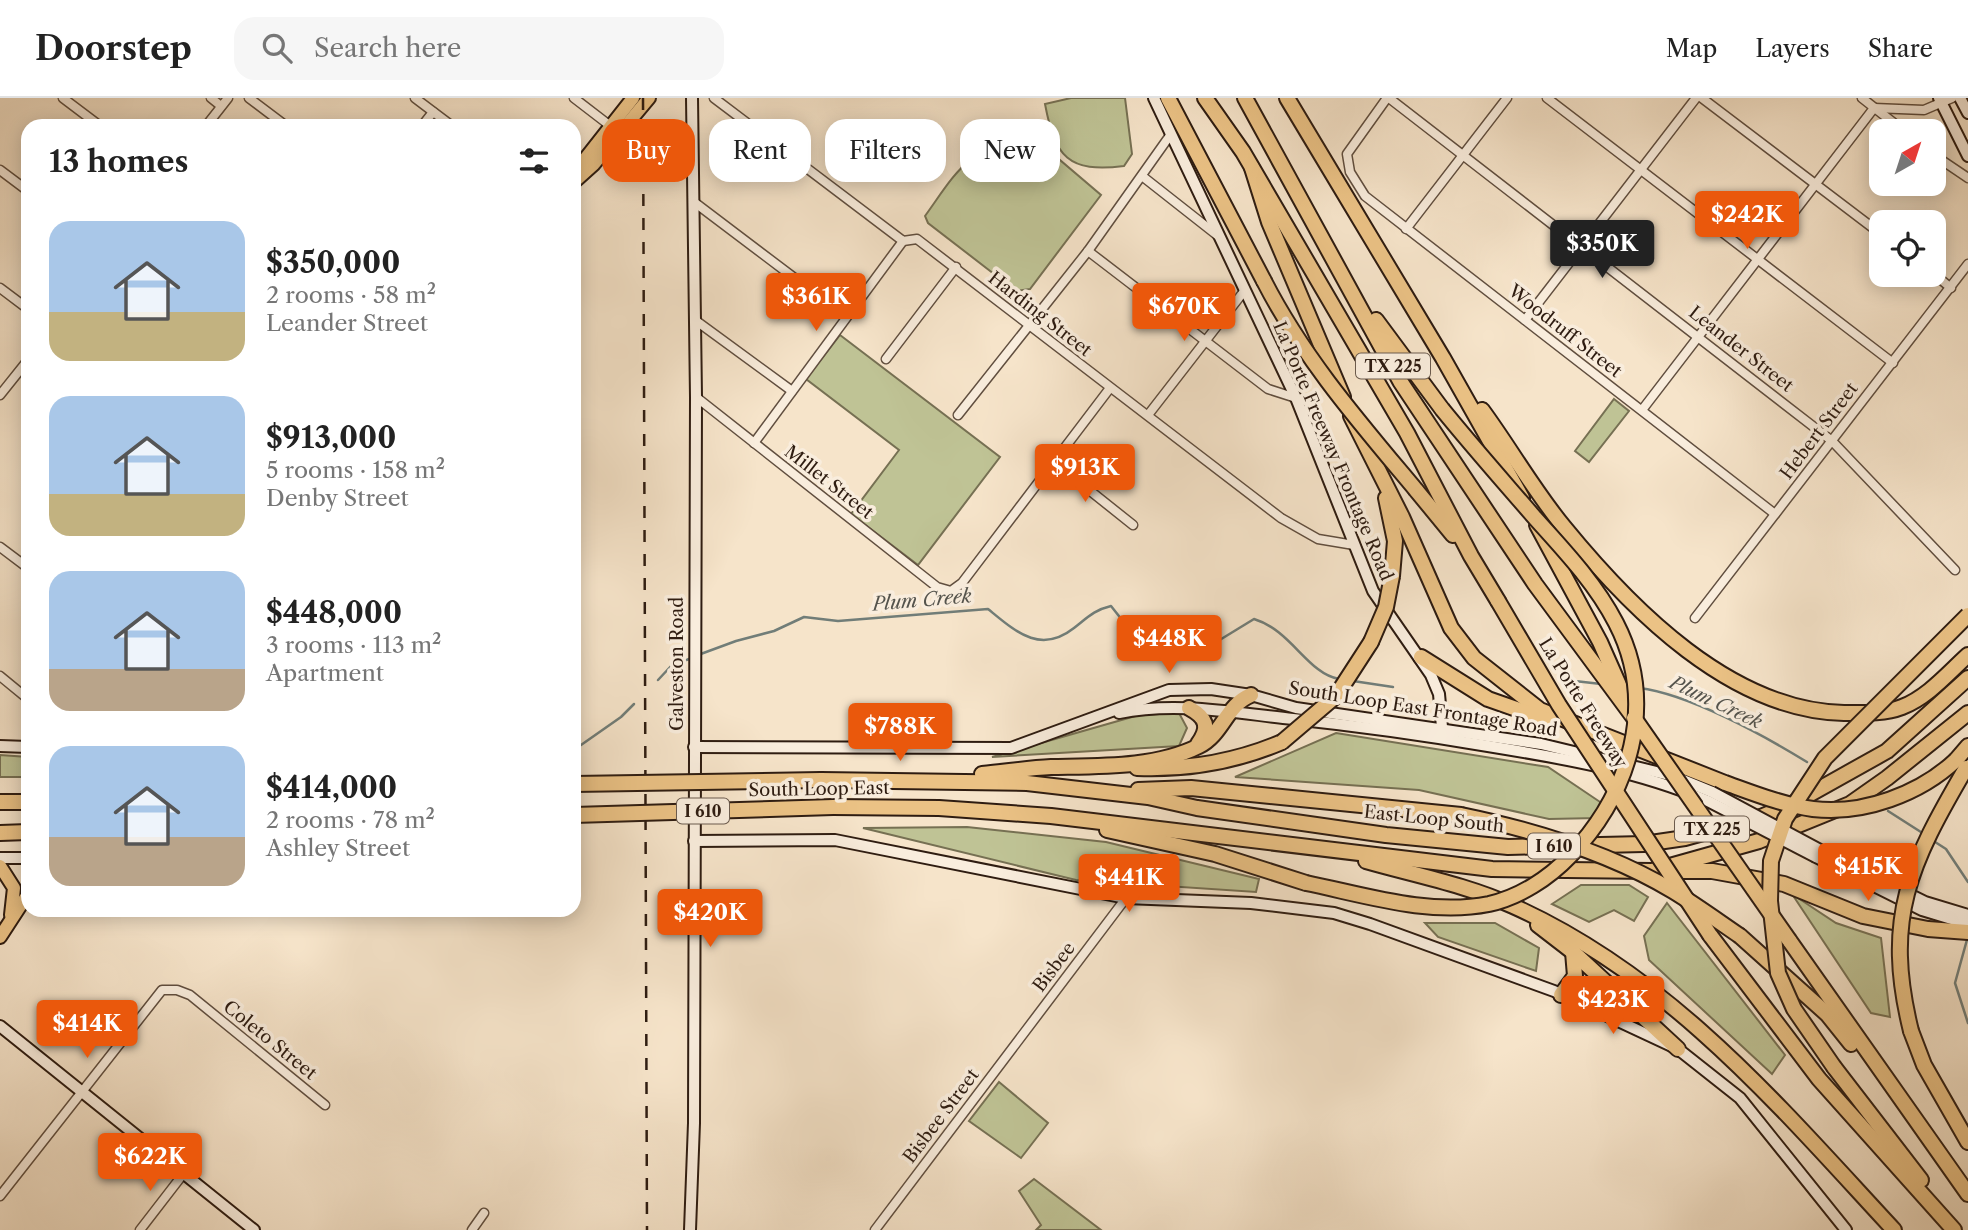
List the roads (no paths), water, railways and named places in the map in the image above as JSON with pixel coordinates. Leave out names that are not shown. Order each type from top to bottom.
[{"type":"highway","points":[[1168,98],[1286,324],[1327,383],[1471,556]]},
{"type":"highway","name":"La Porte Freeway","points":[[1205,98],[1243,152],[1407,433],[1471,556],[1559,705],[1710,935],[1819,1079],[1957,1230]]},
{"type":"highway","name":"La Porte Freeway","points":[[1245,98],[1265,139],[1400,381],[1535,584],[1634,718],[1926,1138],[1968,1194]]},
{"type":"highway","points":[[1287,98],[1443,358],[1600,642],[1634,718]]},
{"type":"highway","points":[[1252,168],[1269,222],[1349,411],[1402,517],[1451,628],[1474,658],[1540,710],[1603,737]]},
{"type":"highway","points":[[1051,816],[1215,854],[1306,883],[1446,908],[1473,906],[1510,898],[1554,873],[1589,837],[1608,811],[1630,758],[1634,681],[1618,625],[1603,599],[1441,409],[1379,324],[1357,300]]},
{"type":"highway","points":[[1443,358],[1564,527],[1656,627],[1755,692],[1786,705],[1819,713],[1864,713],[1901,708],[1924,695],[1968,655]]},
{"type":"highway","points":[[936,780],[1050,767],[1159,769],[1207,765],[1253,754],[1282,742],[1336,696],[1371,642],[1386,607],[1395,541],[1388,506],[1373,460]]},
{"type":"highway","points":[[1957,1230],[1834,1067],[1794,1009],[1778,973],[1770,901],[1771,861],[1785,820],[1825,758],[1968,615]]},
{"type":"highway","points":[[1421,657],[1488,699],[1603,737],[1759,795],[1814,809],[1869,806],[1963,765]]},
{"type":"highway","name":"East Loop South","points":[[936,780],[1027,783],[1097,791],[1197,808],[1455,842],[1620,846],[1667,841],[1761,817],[1839,779],[1887,751],[1968,678]]},
{"type":"highway","points":[[1102,767],[1176,755],[1196,747],[1217,733],[1241,699],[1251,695]]},
{"type":"highway","points":[[1189,708],[1201,715],[1208,727],[1196,747]]},
{"type":"highway","name":"I 610","points":[[1051,816],[1492,869],[1651,872],[1759,841],[1850,804],[1968,713]]},
{"type":"highway","points":[[1968,746],[1963,765],[1907,884],[1899,941],[1902,994],[1911,1031],[1924,1065],[1968,1142]]},
{"type":"highway","name":"South Loop East","points":[[581,784],[821,779],[936,780]]},
{"type":"highway","points":[[1097,791],[1191,788],[1461,815],[1548,836],[1615,861],[1673,891],[1740,936],[1827,1014],[1926,1138]]},
{"type":"highway","points":[[0,802],[21,802]]},
{"type":"highway","name":"South Loop East","points":[[581,815],[833,807],[939,808],[1051,816]]},
{"type":"highway","points":[[0,833],[21,832]]},
{"type":"highway","points":[[1318,848],[1468,889],[1512,905],[1578,938],[1617,963],[1704,1031],[1894,1230]]},
{"type":"highway","points":[[1651,872],[1712,871],[1784,884],[1863,916],[1936,930],[1968,932]]},
{"type":"highway","points":[[1512,905],[1573,952],[1678,1049]]},
{"type":"highway","points":[[1561,995],[1575,976],[1573,952]]},
{"type":"main road","points":[[621,119],[633,98]]},
{"type":"main road","points":[[627,119],[649,98]]},
{"type":"main road","name":"Galveston Road","points":[[690,1230],[694,1123],[696,397],[692,98]]},
{"type":"main road","name":"La Porte Freeway Frontage Road","points":[[1154,98],[1296,398],[1354,545],[1382,606],[1421,657],[1438,694],[1444,734]]},
{"type":"main road","points":[[1960,98],[1968,113]]},
{"type":"main road","points":[[1944,100],[1968,156]]},
{"type":"main road","points":[[581,167],[585,159],[602,143]]},
{"type":"main road","name":"South Loop East Frontage Road","points":[[694,747],[1011,748],[1169,690],[1211,689],[1251,695],[1296,708],[1397,723],[1623,773],[1710,797],[1818,853],[1871,887],[1968,924]]},
{"type":"main road","points":[[1397,723],[1433,718],[1438,710],[1438,694]]},
{"type":"main road","name":"South Loop East Frontage Road","points":[[1096,718],[1140,709],[1189,708],[1444,734]]},
{"type":"main road","points":[[0,747],[21,747]]},
{"type":"main road","points":[[694,841],[835,840],[1126,898],[1251,903],[1334,913],[1561,995],[1678,1049],[1740,1098],[1846,1230]]},
{"type":"main road","points":[[0,866],[14,888],[11,915],[0,923]]},
{"type":"main road","points":[[0,937],[21,903]]},
{"type":"main road","name":"South Loop East Frontage Road","points":[[1935,910],[1968,915]]},
{"type":"main road","points":[[0,1026],[254,1230]]},
{"type":"street","points":[[63,98],[91,119]]},
{"type":"street","points":[[211,98],[221,106]]},
{"type":"street","points":[[211,119],[228,98]]},
{"type":"street","points":[[249,98],[277,119]]},
{"type":"street","points":[[415,98],[442,119]]},
{"type":"street","points":[[574,98],[602,120]]},
{"type":"street","name":"Harding Street","points":[[714,98],[903,241],[917,239],[956,267],[1281,518],[1318,539],[1354,545]]},
{"type":"street","name":"Leander Street","points":[[1388,98],[1832,441],[1955,570]]},
{"type":"street","name":"Woodruff Street","points":[[1388,98],[1347,154],[1350,172],[1365,196],[1775,514]]},
{"type":"street","points":[[1406,229],[1507,98]]},
{"type":"street","points":[[1547,98],[1893,363]]},
{"type":"street","points":[[1525,320],[1696,98]]},
{"type":"street","points":[[1702,98],[1869,224]]},
{"type":"street","points":[[1862,98],[1888,119]]},
{"type":"street","points":[[1874,108],[1924,110],[1944,100]]},
{"type":"street","points":[[1642,410],[1874,108]]},
{"type":"street","points":[[428,119],[433,112]]},
{"type":"street","points":[[958,415],[1088,251],[1171,134]]},
{"type":"street","points":[[1946,163],[1968,178]]},
{"type":"street","points":[[0,170],[21,186]]},
{"type":"street","points":[[1142,176],[1219,236]]},
{"type":"street","points":[[694,202],[846,317]]},
{"type":"street","points":[[754,443],[903,241]]},
{"type":"street","points":[[1088,251],[1268,389],[1296,398]]},
{"type":"street","name":"Hebert Street","points":[[1695,618],[1968,264]]},
{"type":"street","points":[[886,359],[956,267]]},
{"type":"street","points":[[1946,284],[1951,288]]},
{"type":"street","points":[[0,288],[21,304]]},
{"type":"street","points":[[1148,415],[1245,290]]},
{"type":"street","points":[[695,320],[792,391]]},
{"type":"street","points":[[0,395],[21,369]]},
{"type":"street","points":[[1110,388],[1054,462],[1133,525]]},
{"type":"street","name":"Millet Street","points":[[696,397],[937,587],[951,591],[962,583],[1054,462]]},
{"type":"street","points":[[0,547],[21,563]]},
{"type":"street","points":[[0,677],[21,694]]},
{"type":"street","name":"Bisbee","points":[[1032,1022],[1126,898]]},
{"type":"street","name":"Coleto Street","points":[[81,1090],[162,990],[177,990],[195,999],[325,1105]]},
{"type":"street","name":"Bisbee Street","points":[[875,1230],[1032,1022]]},
{"type":"street","points":[[0,1196],[81,1090]]},
{"type":"street","points":[[140,1230],[184,1173]]},
{"type":"street","points":[[472,1230],[484,1213]]},
{"type":"waterway","name":"Plum Creek","points":[[698,655],[774,631],[804,617],[838,621],[988,609],[1018,632],[1039,640],[1050,640],[1062,636],[1095,612],[1111,606],[1126,625],[1141,632],[1159,629],[1218,641],[1254,619],[1279,632],[1318,669],[1339,679]]},
{"type":"waterway","name":"Plum Creek","points":[[658,680],[672,665],[692,658]]},
{"type":"waterway","name":"Plum Creek","points":[[1566,680],[1601,684]]},
{"type":"waterway","name":"Plum Creek","points":[[1353,681],[1393,687]]},
{"type":"waterway","name":"Plum Creek","points":[[1639,688],[1703,707],[1748,728],[1807,762]]},
{"type":"waterway","name":"Plum Creek","points":[[581,745],[621,717],[634,704]]},
{"type":"waterway","name":"Plum Creek","points":[[1888,811],[1924,834]]},
{"type":"waterway","name":"Plum Creek","points":[[1932,840],[1946,849],[1968,882]]},
{"type":"waterway","name":"Plum Creek","points":[[1968,936],[1955,983],[1968,1023]]},
{"type":"railway","points":[[643,98],[647,1230]]}]
